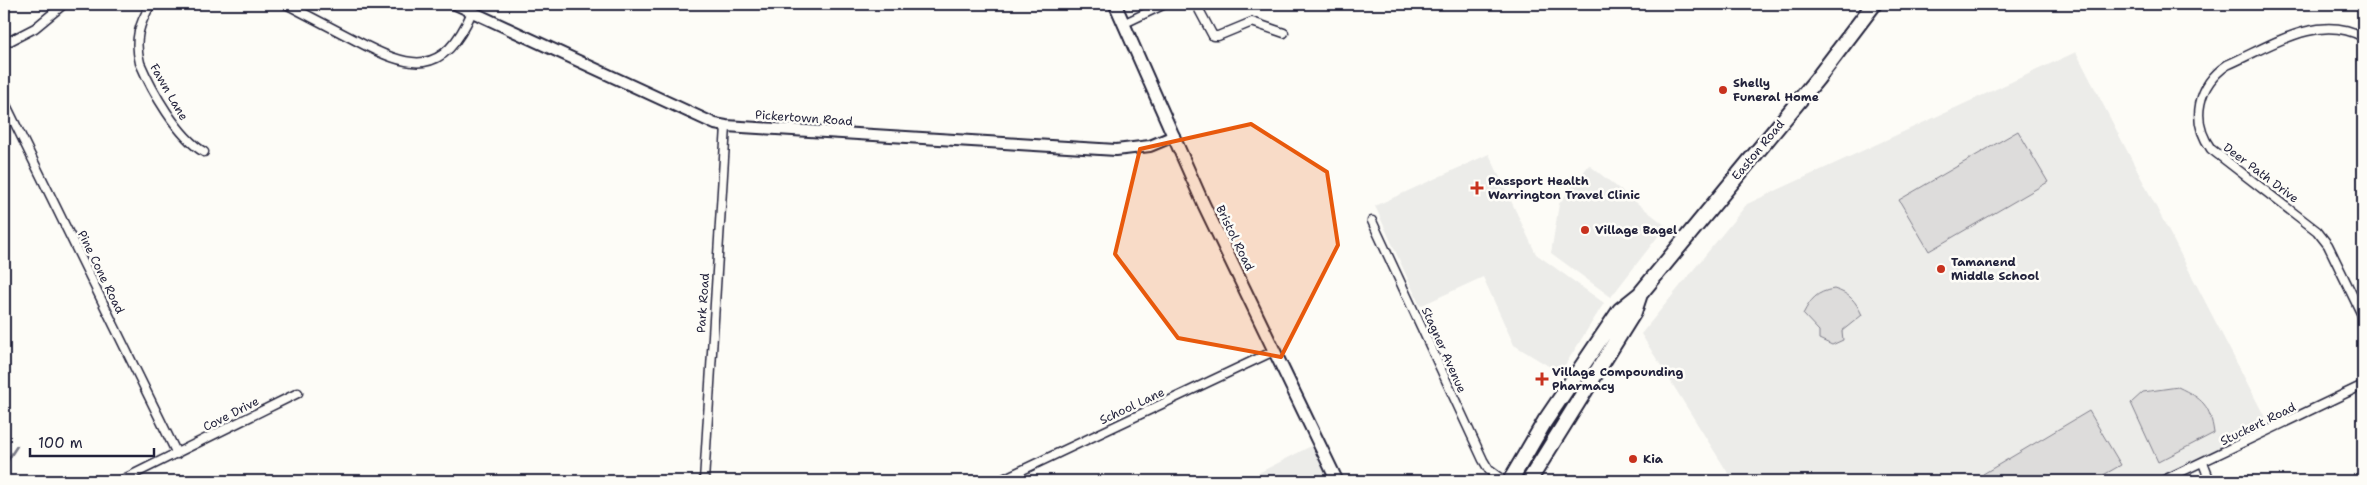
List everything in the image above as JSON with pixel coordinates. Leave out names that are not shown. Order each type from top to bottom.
[{"type":"highway","name":"Easton Road","points":[[1510,481],[1545,421],[1620,310],[1640,294],[1816,79],[1874,4]]},
{"type":"highway","name":"Easton Road","points":[[1529,481],[1634,312],[1640,294]]},
{"type":"main road","name":"Bristol Road","points":[[1115,4],[1203,203],[1337,481]]},
{"type":"street","points":[[4,44],[35,28],[64,4]]},
{"type":"street","name":"Fawn Lane","points":[[150,4],[138,28],[137,52],[140,63],[178,129],[188,142],[204,152]]},
{"type":"street","points":[[286,4],[384,56],[404,62],[427,61],[448,50],[462,35],[472,12]]},
{"type":"street","name":"Pickertown Road","points":[[455,4],[715,124],[1116,150],[1150,146],[1174,136]]},
{"type":"street","points":[[1125,24],[1165,4]]},
{"type":"street","points":[[1196,4],[1213,36],[1218,36],[1252,22],[1284,33]]},
{"type":"street","name":"Deer Path Drive","points":[[2363,37],[2338,28],[2318,28],[2304,31],[2227,65],[2210,80],[2200,99],[2199,111],[2202,135],[2211,149],[2304,219],[2323,238],[2363,317]]},
{"type":"street","name":"Pine Cone Road","points":[[4,101],[177,454]]},
{"type":"street","name":"Park Road","points":[[704,481],[726,126]]},
{"type":"street","name":"Stagner Avenue","points":[[1372,221],[1483,460],[1489,470],[1504,481]]},
{"type":"street","name":"School Lane","points":[[999,481],[1274,351]]},
{"type":"street","name":"Stuckert Road","points":[[2162,481],[2363,385]]},
{"type":"street","name":"Cove Drive","points":[[120,481],[298,393]]},
{"type":"street","points":[[2203,463],[2210,481]]},
{"type":"highlighted area","points":[[1251,124],[1327,172],[1338,245],[1281,357],[1178,338],[1115,254],[1140,149]]},
{"type":"shaded area","name":"Tamanend Middle School","points":[[2076,52],[2271,429],[2164,481],[1733,481],[1641,334],[1747,204]]},
{"type":"shaded area","points":[[2018,131],[2048,182],[1929,251],[1899,200]]},
{"type":"shaded area","points":[[1489,154],[1536,254],[1604,303],[1560,373],[1514,345],[1483,277],[1420,306],[1375,206]]},
{"type":"shaded area","points":[[1589,165],[1666,226],[1611,297],[1551,253],[1559,204]]},
{"type":"shaded area","points":[[1834,289],[1851,298],[1862,315],[1842,331],[1843,340],[1832,345],[1819,339],[1819,331],[1803,314],[1818,294]]},
{"type":"shaded area","points":[[2178,387],[2194,395],[2204,404],[2210,416],[2214,433],[2158,462],[2131,403],[2143,392]]},
{"type":"shaded area","points":[[2089,411],[2121,465],[2093,481],[1987,481],[1983,474]]},
{"type":"shaded area","points":[[1313,445],[1330,481],[1243,481]]},
{"type":"waterway","points":[[4,466],[17,446]]},
{"type":"place","name":"Shelly Funeral Home","points":[[1723,90]]},
{"type":"place","name":"Passport Health Warrington Travel Clinic","points":[[1477,188]]},
{"type":"place","name":"Village Bagel","points":[[1585,230]]},
{"type":"place","name":"Tamanend Middle School","points":[[1941,269]]},
{"type":"place","name":"Village Compounding Pharmacy","points":[[1542,379]]},
{"type":"place","name":"Kia","points":[[1633,459]]}]
